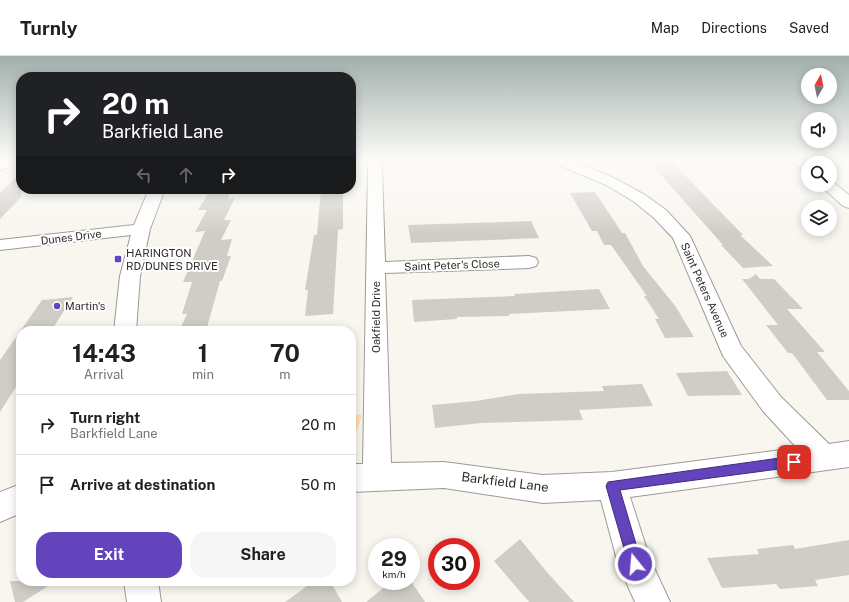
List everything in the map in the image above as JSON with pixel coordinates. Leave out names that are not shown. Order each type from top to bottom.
[{"type":"street","name":"Oakfield Drive","points":[[364,477],[376,268],[375,184]]},
{"type":"street","name":"Saint Peters Avenue","points":[[615,184],[639,198],[660,214],[681,236],[731,350],[772,404],[836,456]]},
{"type":"street","points":[[836,192],[849,203]]},
{"type":"street","points":[[125,326],[130,276],[141,229],[155,194]]},
{"type":"street","name":"Dunes Drive","points":[[0,245],[141,229]]},
{"type":"street","name":"Saint Peter's Close","points":[[376,268],[529,262]]},
{"type":"street","name":"Barkfield Lane","points":[[364,477],[444,475],[543,489],[612,486],[836,456]]},
{"type":"street","points":[[612,486],[635,564],[653,602]]},
{"type":"street","points":[[0,507],[16,500]]},
{"type":"street","points":[[142,586],[144,602]]},
{"type":"shaded area","points":[[356,415],[362,415],[356,434]]},
{"type":"building","points":[[9,184],[16,184],[16,194],[21,194],[21,197],[0,219],[0,193]]},
{"type":"building","points":[[669,184],[694,184],[743,235],[740,235],[773,266],[743,268],[721,245],[723,245]]},
{"type":"building","points":[[595,192],[622,233],[625,233],[643,266],[676,307],[694,337],[665,338],[655,319],[659,319],[644,296],[647,296],[611,245],[604,245],[597,231],[592,231],[570,193]]},
{"type":"building","points":[[208,194],[230,194],[228,199],[235,198],[224,220],[231,220],[221,240],[232,239],[227,256],[231,256],[222,281],[220,281],[207,326],[181,326],[187,314],[182,314],[192,282],[183,282],[205,231],[195,232],[207,210],[198,210]]},
{"type":"building","points":[[321,194],[343,194],[343,229],[338,230],[333,314],[305,316],[308,290],[305,290],[314,235],[317,235]]},
{"type":"building","points":[[531,221],[539,238],[411,243],[408,225]]},
{"type":"building","points":[[756,274],[760,279],[774,279],[803,309],[787,309],[825,352],[817,352],[849,391],[849,400],[827,400],[792,353],[788,353],[766,325],[778,325],[742,279],[749,279]]},
{"type":"building","points":[[599,289],[610,309],[509,314],[509,316],[457,317],[457,319],[414,322],[412,300],[515,296],[514,294]]},
{"type":"building","points":[[73,297],[54,326],[24,326],[42,300]]},
{"type":"building","points":[[16,337],[16,387],[0,412],[0,360]]},
{"type":"building","points":[[727,371],[742,395],[688,396],[676,373]]},
{"type":"building","points":[[642,384],[653,406],[579,410],[583,420],[481,423],[435,428],[432,405],[476,401],[518,394],[604,391],[602,386]]},
{"type":"building","points":[[520,539],[574,602],[529,602],[494,561]]},
{"type":"building","points":[[849,540],[849,575],[815,580],[818,586],[780,589],[776,584],[722,588],[707,558],[759,554],[757,549],[793,545],[795,549]]},
{"type":"building","points":[[10,581],[16,581],[16,586],[48,586],[23,602],[15,602]]},
{"type":"building","points":[[307,586],[333,586],[342,602],[285,602]]},
{"type":"building","points":[[381,590],[417,590],[425,602],[366,602]]},
{"type":"place","name":"HARINGTON RD/DUNES DRIVE","points":[[118,259]]},
{"type":"place","name":"Martin's","points":[[57,306]]},
{"type":"route","points":[[635,564],[612,486],[794,462]]}]
